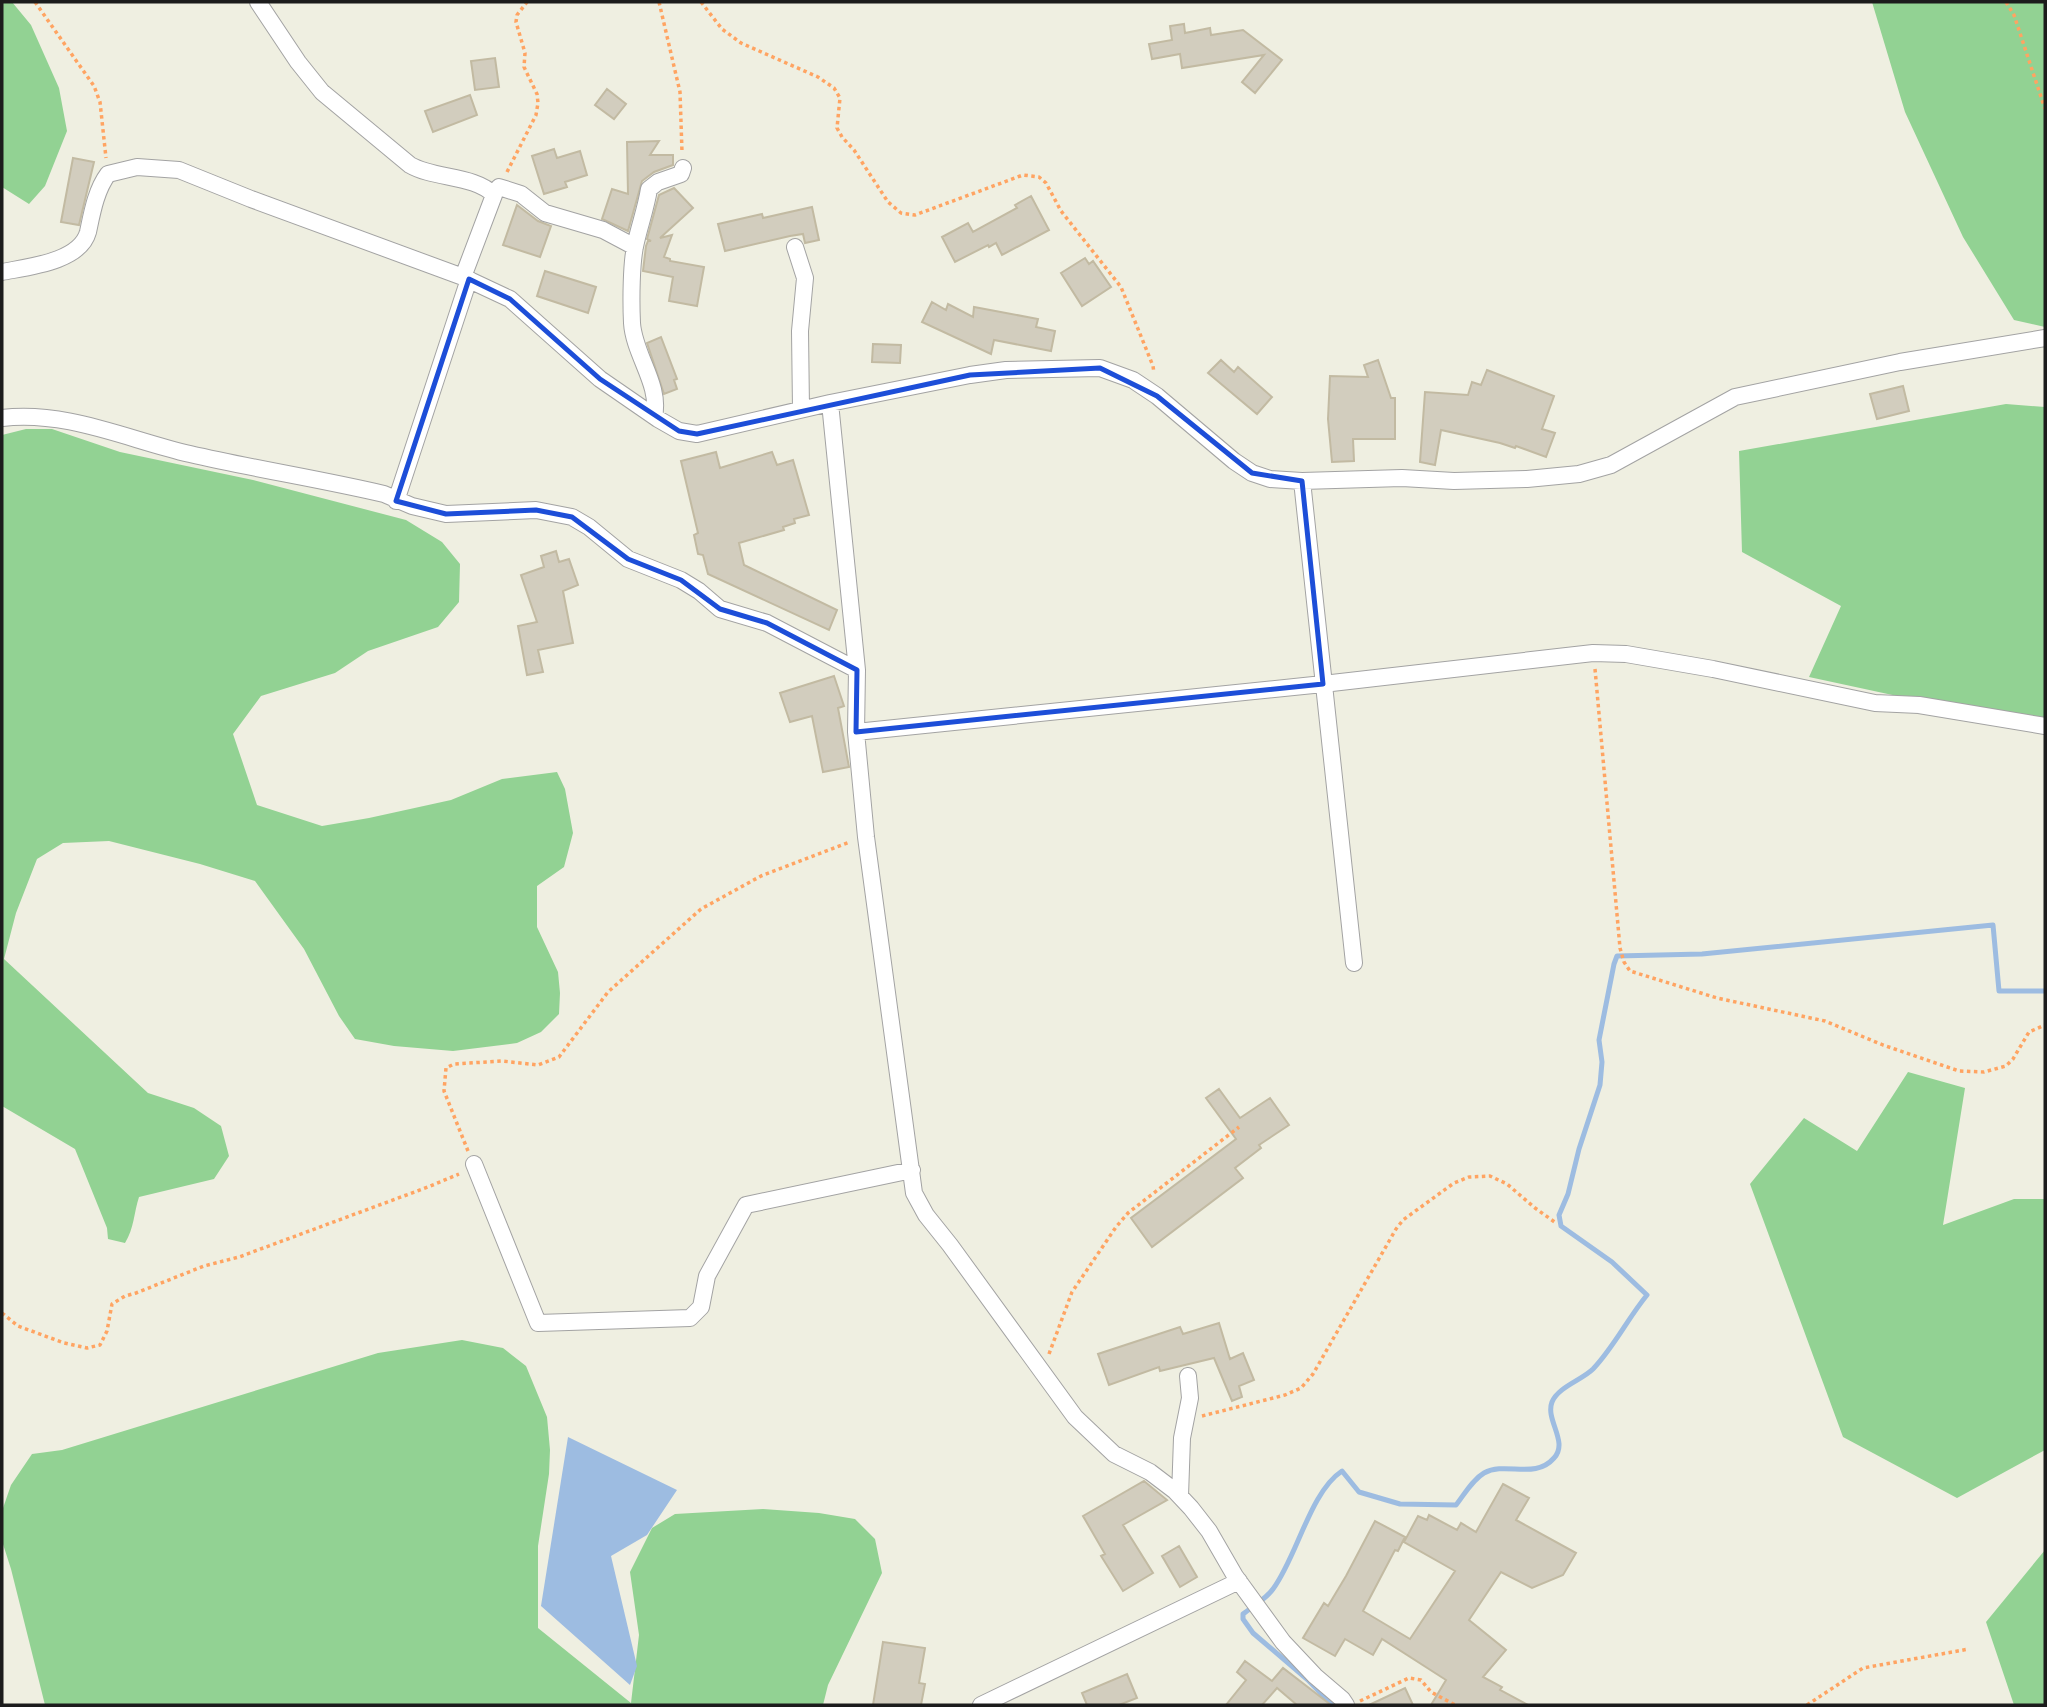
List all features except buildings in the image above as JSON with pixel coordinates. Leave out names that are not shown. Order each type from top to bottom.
[{"type":"street","points":[[258,2],[298,62],[322,92],[410,165],[421,172],[460,179],[486,188],[494,195],[396,501]]},
{"type":"street","points":[[2,272],[57,260],[81,244],[107,174],[137,167],[179,170],[250,199],[466,278],[510,299],[600,379],[679,431],[697,434],[801,409],[1006,370],[1100,368],[1133,380],[1157,396],[1213,445],[1252,473],[1270,479],[1302,481],[1402,478],[1454,481],[1579,474],[1611,465],[1640,451],[1667,433],[1735,397],[1900,362],[2045,338]]},
{"type":"street","points":[[654,416],[656,396],[637,352],[633,332],[635,247],[649,189],[652,185],[681,174],[683,168]]},
{"type":"street","points":[[499,187],[521,194],[545,213],[603,230],[635,247]]},
{"type":"street","points":[[795,247],[805,278],[800,331],[801,409]]},
{"type":"street","points":[[830,403],[857,670],[856,732],[866,837],[914,1193],[926,1215],[1075,1418],[1114,1454],[1150,1472],[1180,1496],[1209,1531],[1239,1581],[1283,1642],[1346,1705]]},
{"type":"street","points":[[2,418],[42,418],[73,422],[189,454],[384,494],[396,501],[446,514],[536,510],[572,517],[589,527],[628,559],[681,580],[720,609],[767,624],[857,670]]},
{"type":"street","points":[[1302,481],[1354,963]]},
{"type":"street","points":[[856,732],[1593,653],[1626,654],[1713,669],[1855,700],[1919,705],[2045,726]]},
{"type":"street","points":[[474,1164],[538,1323],[690,1318],[701,1307],[706,1276],[746,1205],[912,1170]]},
{"type":"street","points":[[1180,1496],[1182,1438],[1190,1398],[1188,1376]]},
{"type":"street","points":[[981,1705],[1239,1581]]},
{"type":"path","points":[[35,2],[94,86],[100,102],[107,174]]},
{"type":"path","points":[[499,187],[536,115],[538,103],[537,94],[524,67],[525,53],[516,22],[517,15],[527,2]]},
{"type":"path","points":[[659,2],[680,92],[683,168]]},
{"type":"path","points":[[701,2],[722,29],[741,43],[818,77],[834,88],[840,98],[837,128],[888,202],[901,213],[915,215],[1023,175],[1040,177],[1061,211],[1121,287],[1153,366],[1157,396]]},
{"type":"path","points":[[2006,2],[2014,15],[2045,109]]},
{"type":"path","points":[[1593,653],[1620,948],[1630,971],[1717,998],[1825,1021],[1883,1045],[1959,1071],[1984,1072],[2006,1066],[2029,1032],[2045,1026]]},
{"type":"path","points":[[2,1313],[18,1326],[64,1343],[87,1348],[100,1345],[107,1331],[113,1304],[125,1296],[428,1187],[464,1171],[474,1164],[444,1091],[446,1068],[454,1064],[502,1061],[538,1065],[559,1057],[607,992],[701,909],[761,876],[866,837]]},
{"type":"path","points":[[1042,1373],[1072,1292],[1116,1227],[1128,1213],[1239,1127]]},
{"type":"path","points":[[1186,1420],[1285,1395],[1301,1388],[1313,1374],[1403,1220],[1454,1183],[1469,1177],[1490,1176],[1507,1184],[1556,1223]]},
{"type":"path","points":[[1807,1705],[1863,1668],[1969,1648]]},
{"type":"path","points":[[1352,1705],[1409,1678],[1420,1680],[1431,1692],[1455,1705]]},
{"type":"highlighted area","points":[[469,279],[510,299],[600,379],[679,431],[697,434],[970,375],[1100,368],[1157,396],[1252,473],[1302,481],[1323,684],[856,732],[857,670],[767,623],[720,609],[681,580],[628,559],[572,517],[536,510],[446,514],[396,501]]},
{"type":"green space","points":[[2,2],[12,2],[31,25],[59,88],[67,131],[45,186],[29,204],[2,187]]},
{"type":"green space","points":[[1872,2],[2045,2],[2045,327],[2014,320],[1963,237],[1905,112]]},
{"type":"green space","points":[[2006,404],[2045,407],[2045,728],[1809,677],[1841,606],[1742,552],[1739,451]]},
{"type":"green space","points":[[26,429],[52,429],[120,452],[253,480],[406,520],[442,542],[460,564],[459,602],[438,627],[368,651],[335,673],[261,696],[233,734],[257,805],[322,826],[451,800],[502,779],[557,772],[565,789],[573,833],[564,867],[537,886],[537,927],[558,972],[559,1014],[541,1032],[517,1043],[453,1051],[394,1046],[355,1039],[339,1016],[304,949],[255,881],[109,841],[63,843],[37,859],[16,913],[4,959],[148,1093],[194,1108],[221,1126],[229,1156],[214,1179],[139,1197],[125,1243],[108,1239],[107,1228],[75,1149],[2,1106],[2,435]]},
{"type":"green space","points":[[1908,1072],[1965,1088],[1943,1225],[2014,1199],[2045,1199],[2045,1450],[1957,1498],[1843,1437],[1750,1184],[1804,1118],[1857,1151]]},
{"type":"green space","points":[[462,1340],[503,1348],[526,1366],[547,1417],[549,1474],[538,1546],[538,1628],[631,1703],[639,1635],[630,1572],[652,1528],[675,1514],[763,1509],[855,1519],[875,1539],[882,1573],[828,1685],[823,1705],[45,1705],[2,1541],[2,1511],[11,1485],[32,1454],[62,1450],[378,1353]]},
{"type":"green space","points":[[2045,1550],[2045,1705],[2014,1705],[1986,1622]]},
{"type":"water","points":[[568,1437],[677,1490],[647,1535],[611,1556],[637,1666],[630,1685],[541,1606]]},
{"type":"waterway","points":[[1332,1705],[1308,1680],[1253,1633],[1243,1619],[1243,1614],[1267,1596],[1282,1576],[1321,1494],[1342,1471],[1359,1492],[1400,1504],[1456,1505],[1484,1473],[1502,1469],[1538,1468],[1546,1464],[1554,1458],[1559,1445],[1551,1416],[1552,1402],[1565,1388],[1593,1369],[1647,1295],[1612,1262],[1561,1226],[1559,1215],[1568,1194],[1579,1149],[1600,1085],[1602,1062],[1599,1040],[1617,956],[1702,954],[1993,925],[1999,991],[2045,991]]}]
